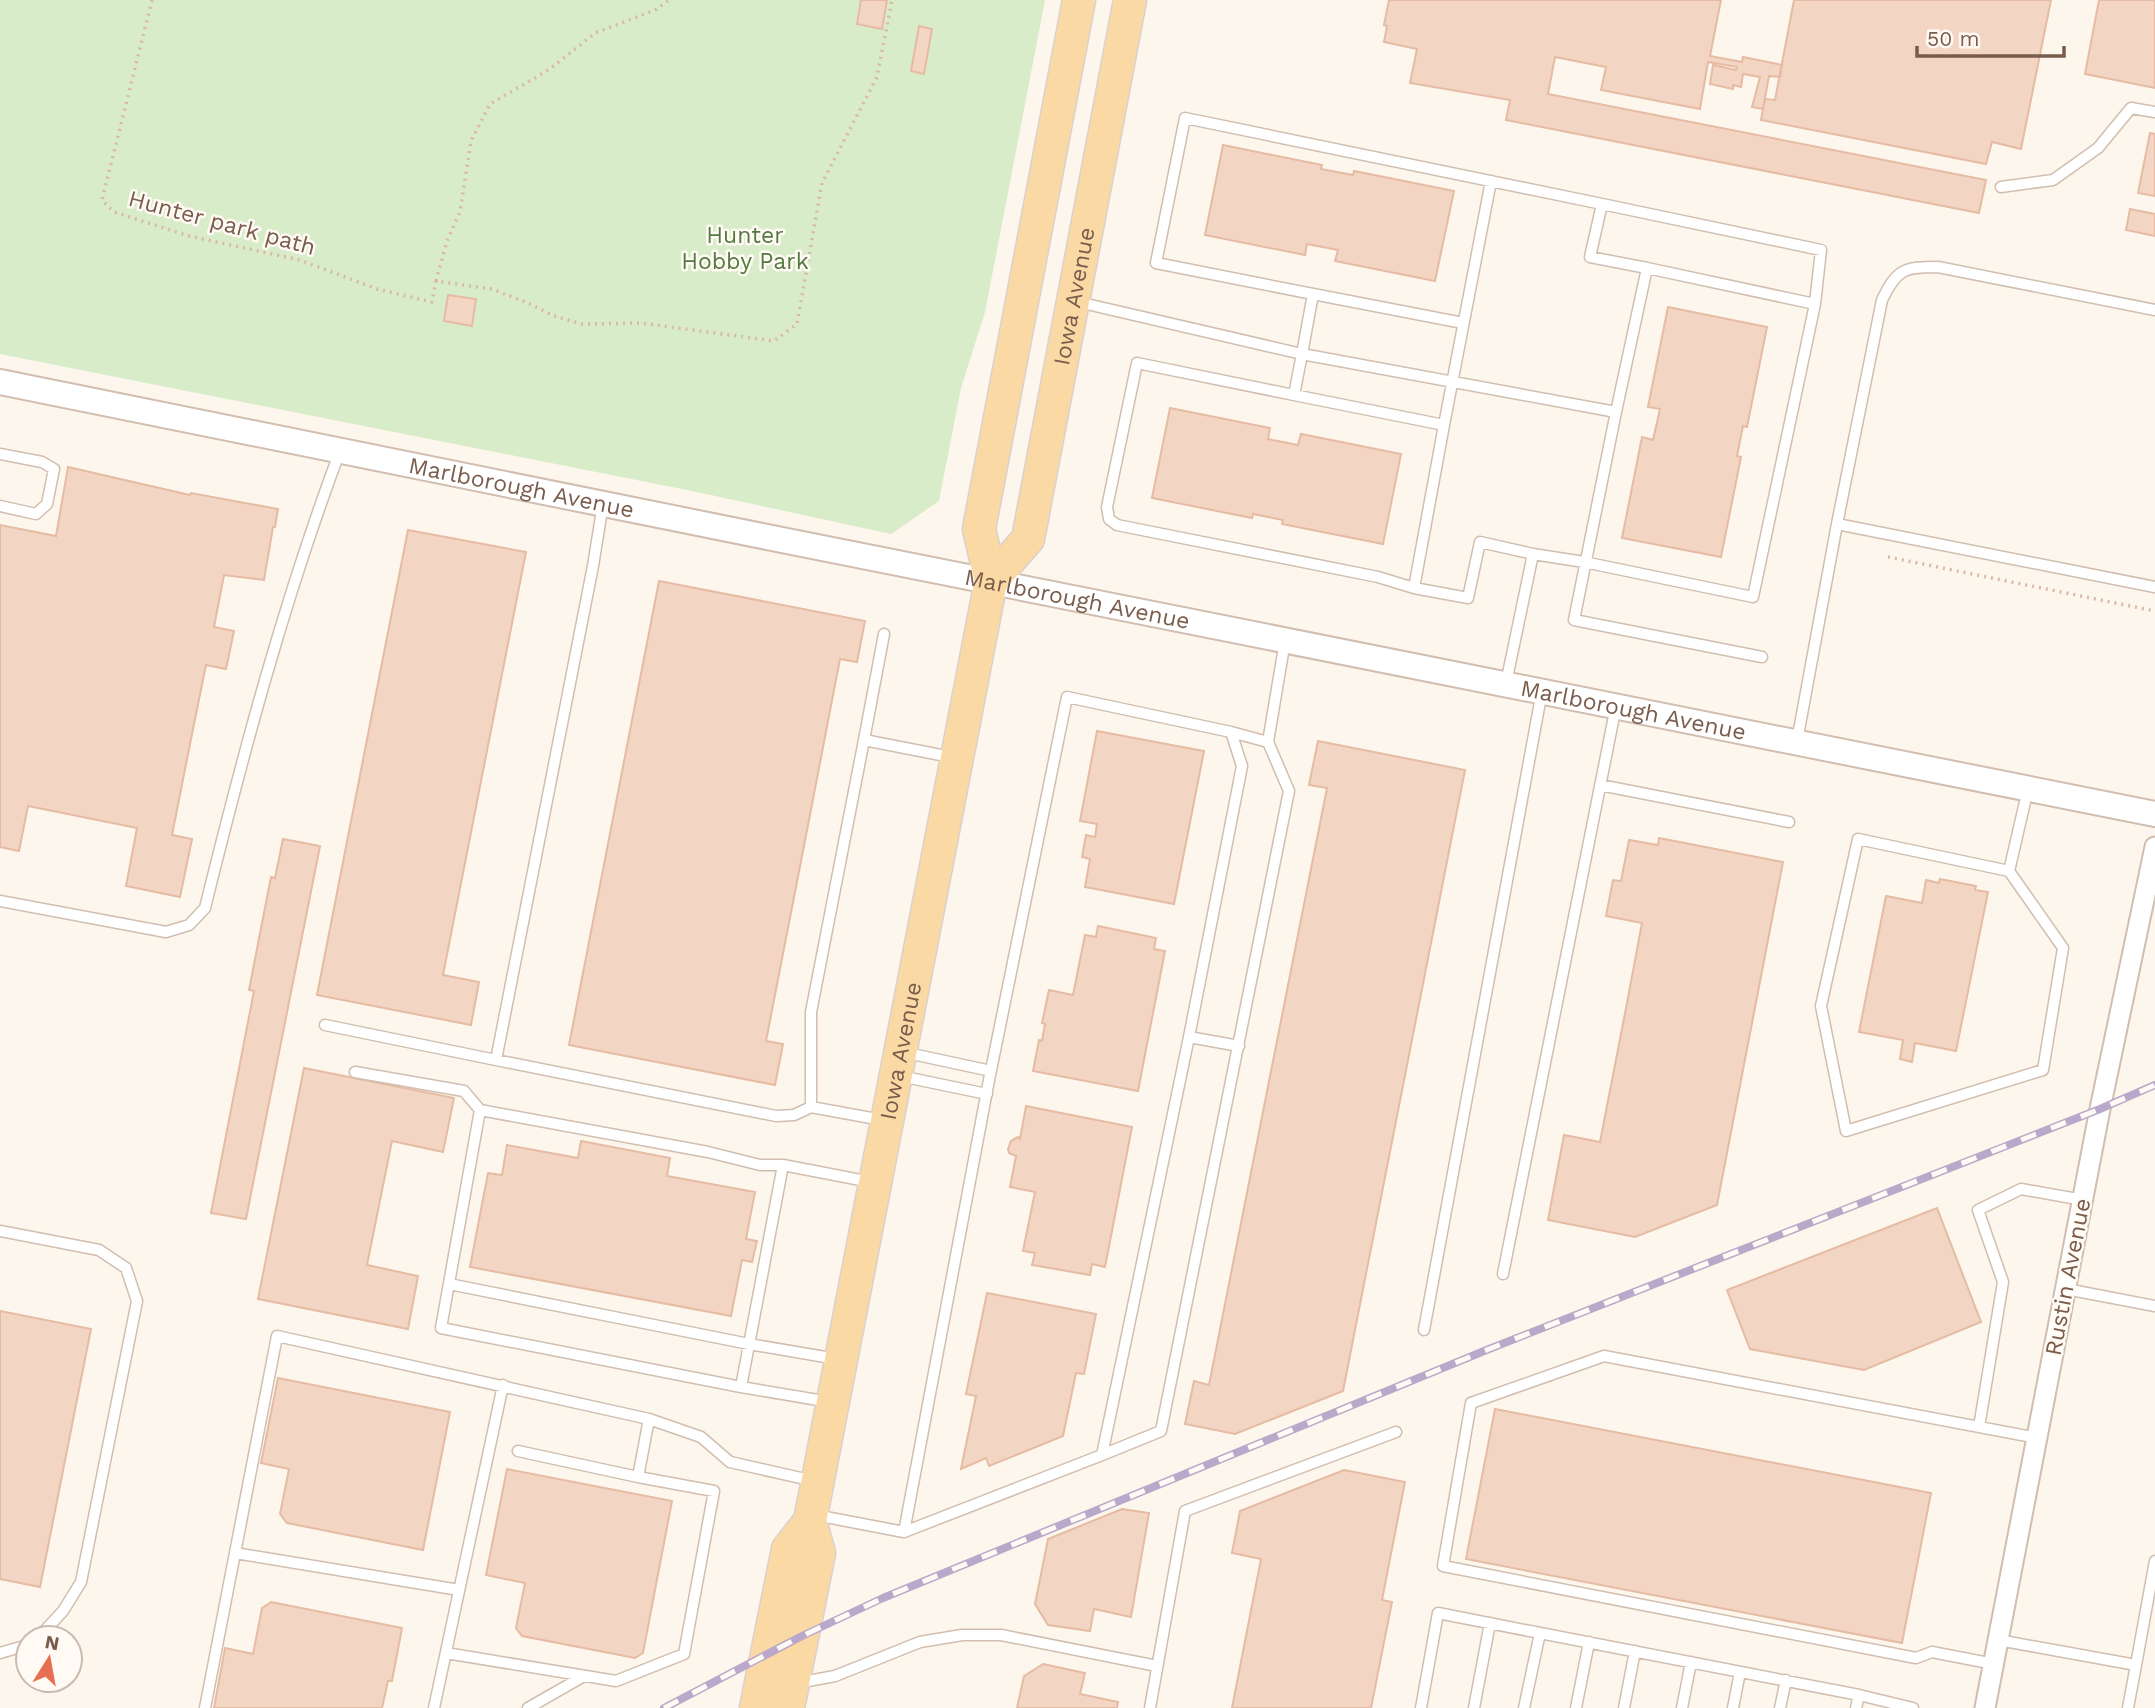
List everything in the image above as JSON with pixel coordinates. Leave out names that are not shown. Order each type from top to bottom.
[{"type":"main road","name":"Iowa Avenue","points":[[791,1696],[819,1553],[811,1518],[992,581],[979,529],[1079,0]]},
{"type":"main road","name":"Iowa Avenue","points":[[992,581],[1028,539],[1129,0]]},
{"type":"main road","name":"Iowa Avenue","points":[[756,1708],[788,1549],[811,1518]]},
{"type":"street","name":"Marlborough Avenue","points":[[0,382],[2155,814]]},
{"type":"street","name":"Rustin Avenue","points":[[1985,1708],[2083,1200],[2155,847]]},
{"type":"lane","points":[[2001,187],[2053,180],[2098,148],[2131,108],[2155,112]]},
{"type":"lane","points":[[1444,425],[1137,363],[1107,507],[1109,519],[1117,525],[1378,577],[1414,588],[1468,598],[1480,542],[1754,597],[1815,304],[1821,250],[1185,118],[1156,264],[1463,323]]},
{"type":"lane","points":[[1414,588],[1491,181]]},
{"type":"lane","points":[[1602,204],[1590,257],[1815,304]]},
{"type":"lane","points":[[1797,742],[1882,300],[1892,279],[1917,267],[1960,270],[2155,310]]},
{"type":"lane","points":[[1647,268],[1574,620],[1762,657]]},
{"type":"lane","points":[[1294,395],[1313,294]]},
{"type":"lane","points":[[1073,301],[1302,354],[1616,412]]},
{"type":"lane","points":[[0,901],[166,932],[189,925],[205,908],[267,673],[310,533],[340,451]]},
{"type":"lane","points":[[0,454],[42,462],[54,469],[47,504],[36,514],[0,506]]},
{"type":"lane","points":[[496,1060],[603,504]]},
{"type":"lane","points":[[1837,523],[2155,587]]},
{"type":"lane","points":[[1506,684],[1533,554]]},
{"type":"lane","points":[[811,1107],[811,1012],[884,634]]},
{"type":"lane","points":[[811,1518],[904,1532],[1161,1431],[1290,791],[1268,742],[1286,640]]},
{"type":"lane","points":[[1424,1330],[1542,691]]},
{"type":"lane","points":[[904,1532],[991,1071],[1067,697],[1268,742]]},
{"type":"lane","points":[[1503,1274],[1616,705]]},
{"type":"lane","points":[[1102,1455],[1242,766],[1231,733]]},
{"type":"lane","points":[[864,740],[957,758]]},
{"type":"lane","points":[[1600,785],[1789,822]]},
{"type":"lane","points":[[2009,872],[1858,839],[1821,1006],[1846,1132],[2043,1070],[2063,948],[2009,872],[2028,788]]},
{"type":"lane","points":[[325,1025],[776,1116],[794,1115],[811,1107],[887,1121]]},
{"type":"lane","points":[[1189,1037],[1238,1046]]},
{"type":"lane","points":[[899,1063],[991,1071]]},
{"type":"lane","points":[[899,1063],[987,1094]]},
{"type":"lane","points":[[355,1072],[464,1091],[480,1110],[708,1152],[761,1165],[783,1165],[875,1183]]},
{"type":"lane","points":[[480,1110],[441,1328],[833,1403]]},
{"type":"lane","points":[[741,1387],[783,1165]]},
{"type":"lane","points":[[1979,1427],[2003,1282],[1978,1210],[2021,1189],[2083,1200]]},
{"type":"lane","points":[[0,1231],[99,1250],[126,1268],[137,1301],[81,1582],[64,1611],[51,1624]]},
{"type":"lane","points":[[449,1284],[749,1344],[841,1359]]},
{"type":"lane","points":[[2066,1289],[2155,1306]]},
{"type":"lane","points":[[205,1708],[277,1336],[649,1419],[701,1437],[730,1462],[818,1482]]},
{"type":"lane","points":[[1994,1664],[1931,1652],[1916,1658],[1443,1566],[1471,1403],[1604,1356],[2037,1438]]},
{"type":"lane","points":[[434,1708],[503,1385]]},
{"type":"lane","points":[[638,1477],[649,1419]]},
{"type":"lane","points":[[1150,1708],[1185,1511],[1396,1432]]},
{"type":"lane","points":[[446,1653],[616,1681],[684,1654],[714,1491],[518,1451]]},
{"type":"lane","points":[[235,1553],[459,1590]]},
{"type":"lane","points":[[2128,1708],[2155,1561]]},
{"type":"lane","points":[[1421,1708],[1438,1614],[1786,1680],[1913,1708]]},
{"type":"lane","points":[[1474,1708],[1490,1623]]},
{"type":"lane","points":[[1524,1708],[1539,1633]]},
{"type":"lane","points":[[791,1696],[920,1642],[962,1634],[1001,1636],[1157,1667]]},
{"type":"lane","points":[[1998,1640],[2136,1665]]},
{"type":"lane","points":[[1576,1708],[1589,1642]]},
{"type":"lane","points":[[1624,1708],[1635,1651]]},
{"type":"lane","points":[[1682,1708],[1691,1662]]},
{"type":"lane","points":[[1733,1708],[1740,1671]]},
{"type":"lane","points":[[528,1708],[583,1676]]},
{"type":"lane","points":[[1780,1708],[1786,1680]]},
{"type":"lane","points":[[1856,1708],[1859,1695]]},
{"type":"path","name":"Hunter park path","points":[[152,0],[103,200],[108,206],[114,212],[188,236],[300,260],[377,289],[432,302],[447,241],[460,212],[471,141],[490,104],[550,69],[595,33],[655,10],[669,0]]},
{"type":"path","points":[[436,281],[492,289],[554,316],[582,324],[641,323],[774,341],[797,324],[822,183],[877,77],[892,0]]},
{"type":"path","points":[[1888,556],[2155,611]]},
{"type":"green space","name":"Hunter Hobby Park","points":[[0,0],[1045,0],[985,312],[961,388],[939,501],[891,534],[692,491],[0,354]]},
{"type":"building","points":[[861,0],[887,0],[882,29],[857,24]]},
{"type":"building","points":[[1389,0],[1721,0],[1710,56],[1742,62],[1743,57],[1782,65],[1780,77],[1769,76],[1763,109],[1752,107],[1760,77],[1743,74],[1741,87],[1733,85],[1733,89],[1710,84],[1713,65],[1736,70],[1737,67],[1708,62],[1700,109],[1601,90],[1606,67],[1555,57],[1548,94],[1986,180],[1979,213],[1506,120],[1510,100],[1410,83],[1417,49],[1384,42]]},
{"type":"building","points":[[1794,0],[2051,0],[2021,149],[1992,142],[1986,164],[1761,120],[1765,99],[1775,100]]},
{"type":"building","points":[[2099,0],[2155,0],[2155,88],[2085,74]]},
{"type":"building","points":[[919,26],[932,29],[924,74],[911,71]]},
{"type":"building","points":[[2150,133],[2155,134],[2155,196],[2138,193]]},
{"type":"building","points":[[1223,145],[1322,165],[1321,169],[1353,175],[1354,171],[1454,191],[1435,281],[1335,261],[1338,250],[1307,244],[1305,255],[1205,235]]},
{"type":"building","points":[[2130,209],[2155,214],[2155,236],[2126,230]]},
{"type":"building","points":[[448,295],[476,299],[472,326],[444,321]]},
{"type":"building","points":[[1668,307],[1767,327],[1747,427],[1743,426],[1737,456],[1741,457],[1721,557],[1622,538],[1642,437],[1653,440],[1660,409],[1648,407]]},
{"type":"building","points":[[1170,408],[1270,428],[1268,439],[1298,445],[1301,434],[1401,454],[1383,544],[1282,524],[1283,520],[1253,514],[1252,518],[1152,498]]},
{"type":"building","points":[[68,467],[190,495],[191,493],[278,509],[264,580],[224,575],[214,627],[234,631],[226,669],[206,665],[172,835],[192,839],[180,897],[126,886],[137,828],[28,806],[19,851],[0,847],[0,525],[56,536]]},
{"type":"building","points":[[408,530],[526,552],[443,975],[479,982],[471,1025],[317,995]]},
{"type":"building","points":[[659,581],[865,621],[857,662],[840,659],[766,1041],[783,1044],[775,1085],[569,1045]]},
{"type":"building","points":[[1097,731],[1204,751],[1174,904],[1085,887],[1090,859],[1082,857],[1086,835],[1095,837],[1097,824],[1080,821]]},
{"type":"building","points":[[1318,741],[1465,770],[1343,1391],[1235,1434],[1185,1424],[1194,1381],[1209,1385],[1327,788],[1309,785]]},
{"type":"building","points":[[1659,838],[1783,862],[1717,1205],[1635,1237],[1548,1220],[1564,1135],[1600,1142],[1627,1003],[1642,923],[1606,916],[1613,880],[1621,881],[1629,840],[1658,845]]},
{"type":"building","points":[[283,839],[320,846],[246,1219],[211,1213],[254,991],[249,990],[271,877],[275,878]]},
{"type":"building","points":[[1940,879],[1976,886],[1975,890],[1988,892],[1956,1051],[1915,1043],[1912,1062],[1900,1059],[1903,1040],[1859,1032],[1886,896],[1922,903],[1926,880],[1939,883]]},
{"type":"building","points":[[1098,926],[1156,938],[1154,949],[1165,951],[1138,1091],[1033,1071],[1039,1040],[1042,1041],[1045,1024],[1042,1023],[1049,990],[1073,995],[1085,935],[1096,937]]},
{"type":"building","points":[[304,1068],[454,1098],[443,1152],[392,1141],[367,1265],[418,1276],[408,1329],[258,1299]]},
{"type":"building","points":[[1026,1106],[1132,1127],[1105,1267],[1092,1264],[1090,1275],[1032,1265],[1035,1253],[1023,1251],[1035,1192],[1010,1187],[1016,1156],[1009,1153],[1008,1149],[1011,1141],[1018,1137],[1020,1139]]},
{"type":"building","points":[[581,1141],[670,1158],[667,1176],[755,1192],[746,1239],[757,1241],[752,1262],[742,1260],[731,1316],[470,1267],[488,1173],[502,1175],[507,1145],[578,1158]]},
{"type":"building","points":[[1937,1208],[1981,1322],[1864,1370],[1750,1349],[1727,1290]]},
{"type":"building","points":[[987,1293],[1096,1314],[1084,1374],[1076,1373],[1063,1436],[989,1466],[986,1458],[961,1469],[976,1396],[966,1394]]},
{"type":"building","points":[[0,1311],[91,1329],[40,1587],[0,1579]]},
{"type":"building","points":[[278,1378],[450,1412],[423,1550],[287,1523],[280,1514],[289,1469],[261,1463]]},
{"type":"building","points":[[1495,1409],[1931,1493],[1902,1643],[1466,1559]]},
{"type":"building","points":[[507,1469],[672,1501],[643,1653],[635,1658],[522,1636],[516,1628],[525,1583],[486,1575]]},
{"type":"building","points":[[1344,1470],[1405,1482],[1382,1600],[1392,1602],[1371,1708],[1232,1708],[1261,1559],[1232,1553],[1240,1511]]},
{"type":"building","points":[[1122,1509],[1149,1513],[1131,1617],[1094,1609],[1090,1631],[1048,1625],[1035,1604],[1048,1539]]},
{"type":"building","points":[[271,1602],[402,1628],[392,1681],[388,1681],[382,1708],[214,1708],[225,1648],[253,1654],[262,1608]]},
{"type":"building","points":[[1043,1664],[1085,1673],[1080,1694],[1118,1702],[1117,1708],[1017,1708],[1024,1676]]},
{"type":"railway","points":[[664,1708],[802,1636],[883,1598],[1489,1349],[2155,1085]]}]
